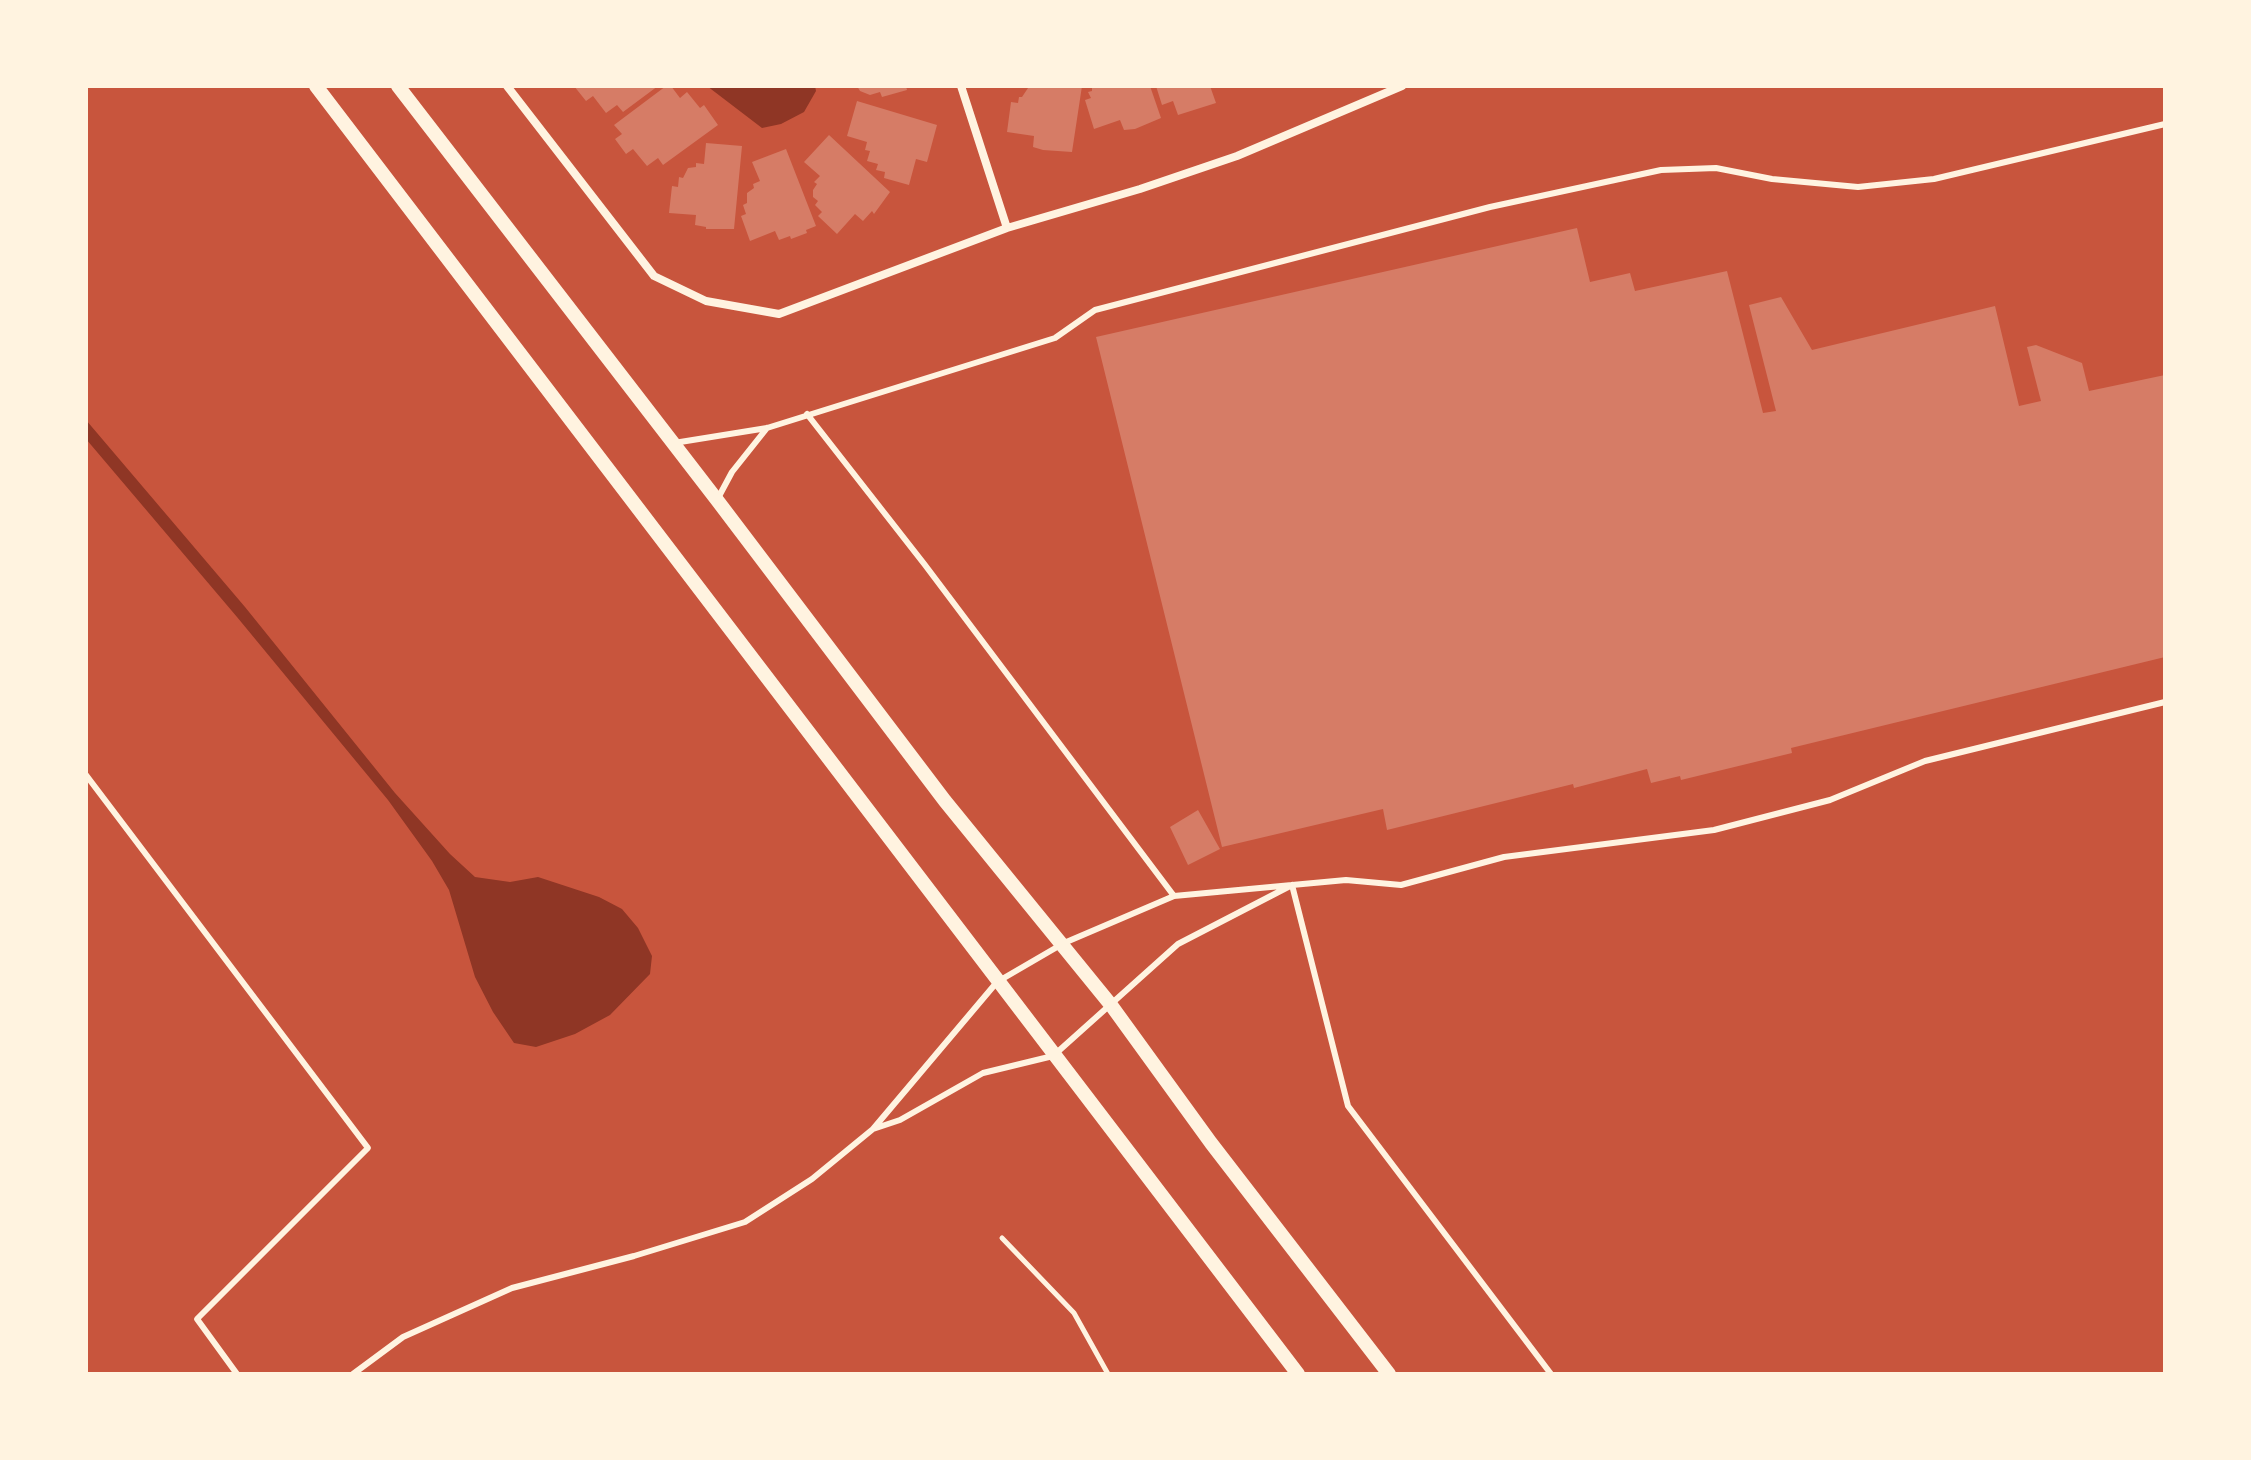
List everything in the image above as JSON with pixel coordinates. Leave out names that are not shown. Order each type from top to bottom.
[{"type":"street","points":[[316,86],[1298,1374]]},
{"type":"street","points":[[398,86],[945,801],[1064,943],[1211,1143],[1389,1374]]},
{"type":"street","points":[[507,86],[654,276],[706,301],[779,314],[1007,228],[1140,189],[1237,156],[1402,86]]},
{"type":"street","points":[[961,86],[1007,228]]},
{"type":"lane","points":[[674,443],[767,428],[1055,338],[1095,310],[1506,203],[1675,170],[1716,168],[1772,179],[1858,187],[1934,179],[2165,124]]},
{"type":"lane","points":[[807,414],[925,565],[1174,896]]},
{"type":"lane","points":[[717,500],[732,472],[767,428]]},
{"type":"lane","points":[[353,1374],[403,1337],[512,1288],[634,1256],[745,1222],[812,1179],[873,1129],[997,982],[1064,943],[1174,896],[1346,880],[1401,885],[1504,857],[1714,830],[1830,800],[1925,761],[2165,702]]},
{"type":"lane","points":[[86,775],[368,1148],[197,1319],[237,1374]]},
{"type":"lane","points":[[873,1129],[900,1120],[983,1073],[1053,1056],[1178,944],[1292,885]]},
{"type":"lane","points":[[1292,885],[1348,1106],[1551,1374]]},
{"type":"path","points":[[1002,1238],[1074,1313],[1108,1374]]},
{"type":"shaded area","points":[[707,86],[815,86],[816,91],[804,112],[781,124],[762,128]]},
{"type":"shaded area","points":[[86,420],[245,607],[395,793],[475,877],[510,882],[538,877],[599,897],[622,909],[638,928],[652,956],[650,974],[610,1015],[575,1034],[536,1047],[514,1043],[475,977],[449,890],[432,861],[388,800],[86,439]]},
{"type":"building","points":[[574,86],[658,86],[623,112],[617,105],[606,113],[593,96],[586,101]]},
{"type":"building","points":[[666,86],[671,86],[680,98],[687,92],[700,108],[704,105],[718,125],[663,165],[658,158],[647,166],[633,149],[626,154],[615,139],[622,134],[614,125]]},
{"type":"building","points":[[857,86],[906,86],[907,90],[882,97],[880,92],[870,95],[860,91]]},
{"type":"building","points":[[1082,86],[1072,152],[1033,147],[1034,136],[1007,132],[1011,102],[1018,103],[1019,97],[1028,88]]},
{"type":"building","points":[[1092,86],[1150,86],[1161,118],[1135,129],[1124,130],[1120,120],[1094,129],[1085,100],[1091,98],[1088,92],[1092,91]]},
{"type":"building","points":[[1156,86],[1210,86],[1216,103],[1178,115],[1173,101],[1162,105]]},
{"type":"building","points":[[857,101],[937,125],[927,162],[916,159],[909,185],[884,178],[885,172],[876,170],[878,164],[867,161],[870,151],[865,150],[867,142],[847,136]]},
{"type":"building","points":[[829,135],[890,192],[874,214],[872,211],[863,221],[855,214],[837,234],[818,216],[822,212],[815,205],[818,201],[813,197],[813,190],[817,184],[814,182],[820,176],[804,162]]},
{"type":"building","points":[[706,143],[742,146],[734,229],[706,229],[695,225],[696,215],[669,213],[672,186],[678,187],[679,177],[683,178],[688,168],[696,167],[696,163],[704,164]]},
{"type":"building","points":[[786,149],[816,226],[791,239],[790,236],[779,240],[775,231],[750,241],[741,216],[746,214],[743,205],[747,203],[747,193],[754,188],[753,184],[760,181],[752,162]]},
{"type":"building","points":[[1577,228],[1590,282],[1630,273],[1635,291],[1727,271],[1763,413],[1776,411],[1749,305],[1781,297],[1812,350],[1995,306],[2019,406],[2041,401],[2027,347],[2036,345],[2082,363],[2089,391],[2165,375],[2165,657],[1791,748],[1792,753],[1681,780],[1680,776],[1651,783],[1647,769],[1387,830],[1383,809],[1222,847],[1096,337]]},
{"type":"building","points":[[1198,810],[1220,849],[1188,865],[1170,827]]}]
